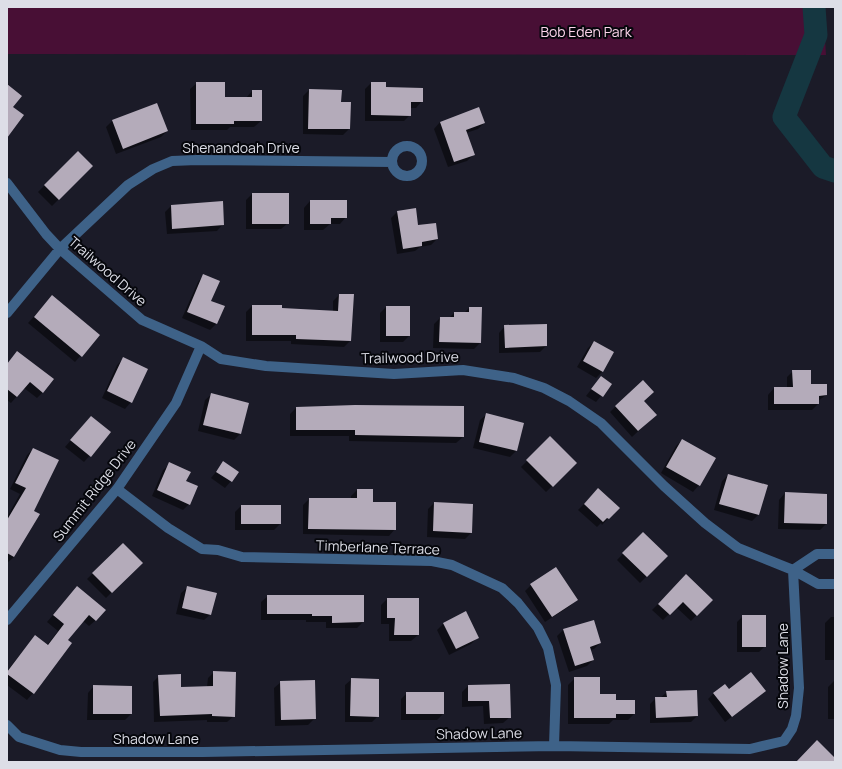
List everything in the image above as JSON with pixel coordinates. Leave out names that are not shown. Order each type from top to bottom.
[{"type":"street","name":"Shenandoah Drive","points":[[7,313],[60,249],[128,186],[153,169],[172,161],[392,162]]},
{"type":"street","name":"Trailwood Drive","points":[[7,183],[46,234],[60,249],[142,320],[201,346],[221,358],[266,366],[394,374],[463,370],[514,378],[544,388],[569,401],[601,423],[664,486],[705,523],[738,548],[793,570],[818,584],[835,584]]},
{"type":"street","name":"Summit Ridge Drive","points":[[7,620],[117,489],[176,404],[201,346]]},
{"type":"street","name":"Timberlane Terrace","points":[[117,489],[168,528],[202,549],[218,550],[242,557],[432,561],[452,565],[502,588],[518,603],[538,628],[548,648],[556,685],[554,746]]},
{"type":"street","points":[[793,570],[817,554],[835,554]]},
{"type":"street","name":"Shadow Lane","points":[[7,725],[20,737],[60,750],[81,752],[203,752],[554,746],[750,749],[784,741],[792,729],[796,716],[799,688],[793,570]]},
{"type":"green space","name":"Bob Eden Park","points":[[7,7],[823,7],[826,55],[7,54]]},
{"type":"building","points":[[196,82],[225,82],[225,97],[252,97],[252,90],[262,90],[262,121],[234,121],[234,124],[196,124]]},
{"type":"building","points":[[371,82],[386,82],[386,87],[423,88],[423,102],[411,102],[411,116],[371,115]]},
{"type":"building","points":[[7,84],[22,96],[13,107],[24,115],[7,138]]},
{"type":"building","points":[[309,89],[342,90],[341,102],[351,102],[350,129],[308,129]]},
{"type":"building","points":[[157,103],[168,131],[123,149],[112,120]]},
{"type":"building","points":[[479,107],[485,123],[466,130],[475,155],[454,162],[440,122]]},
{"type":"building","points":[[78,151],[93,166],[59,200],[44,185]]},
{"type":"building","points":[[252,193],[289,193],[289,224],[252,224]]},
{"type":"building","points":[[310,200],[347,200],[347,218],[331,218],[331,224],[310,224]]},
{"type":"building","points":[[223,201],[224,225],[172,229],[171,205]]},
{"type":"building","points":[[416,208],[418,225],[436,223],[438,239],[422,242],[422,246],[403,249],[397,211]]},
{"type":"building","points":[[203,274],[220,281],[211,301],[225,306],[217,324],[187,312]]},
{"type":"building","points":[[339,294],[354,294],[351,341],[296,339],[296,335],[252,335],[252,305],[282,305],[282,308],[338,311]]},
{"type":"building","points":[[52,295],[100,335],[82,357],[34,317]]},
{"type":"building","points":[[386,306],[410,306],[410,336],[386,336]]},
{"type":"building","points":[[469,307],[482,307],[481,343],[439,342],[440,317],[454,317],[454,312],[469,312]]},
{"type":"building","points":[[547,324],[547,346],[505,348],[504,325]]},
{"type":"building","points":[[594,341],[614,352],[603,372],[583,361]]},
{"type":"building","points":[[17,351],[54,379],[43,393],[30,382],[17,397],[7,389],[7,364]]},
{"type":"building","points":[[123,357],[148,369],[132,403],[107,391]]},
{"type":"building","points":[[792,370],[811,370],[811,384],[827,384],[827,395],[819,396],[819,404],[774,404],[774,387],[793,387]]},
{"type":"building","points":[[601,376],[612,384],[603,397],[591,389]]},
{"type":"building","points":[[643,380],[654,392],[644,401],[657,415],[638,431],[615,406]]},
{"type":"building","points":[[211,393],[249,403],[241,434],[203,425]]},
{"type":"building","points":[[355,405],[464,406],[464,437],[355,435],[355,430],[296,430],[296,407]]},
{"type":"building","points":[[486,413],[524,423],[517,451],[479,442]]},
{"type":"building","points":[[91,416],[111,432],[91,457],[70,440]]},
{"type":"building","points":[[550,436],[577,463],[553,487],[526,460]]},
{"type":"building","points":[[682,439],[716,458],[700,486],[666,467]]},
{"type":"building","points":[[33,448],[59,460],[34,511],[40,514],[14,557],[7,553],[7,520],[26,488],[15,483]]},
{"type":"building","points":[[223,461],[239,472],[232,482],[216,472]]},
{"type":"building","points":[[169,462],[191,472],[186,481],[198,486],[190,505],[157,490]]},
{"type":"building","points":[[728,474],[768,485],[759,515],[719,504]]},
{"type":"building","points":[[598,488],[620,508],[609,519],[607,518],[603,522],[584,504]]},
{"type":"building","points":[[357,489],[373,489],[373,502],[396,502],[396,530],[308,529],[309,498],[357,498]]},
{"type":"building","points":[[785,492],[827,494],[827,524],[784,523]]},
{"type":"building","points":[[434,502],[473,504],[472,533],[433,531]]},
{"type":"building","points":[[241,505],[281,505],[281,524],[241,524]]},
{"type":"building","points":[[643,532],[668,556],[647,577],[622,553]]},
{"type":"building","points":[[123,543],[143,563],[112,593],[92,573]]},
{"type":"building","points":[[556,567],[578,600],[552,617],[530,584]]},
{"type":"building","points":[[686,574],[713,600],[697,616],[683,602],[670,615],[658,604]]},
{"type":"building","points":[[77,586],[106,610],[96,621],[89,615],[68,640],[72,643],[34,694],[7,674],[7,672],[35,635],[48,645],[64,624],[53,615]]},
{"type":"building","points":[[187,586],[217,593],[211,615],[182,608]]},
{"type":"building","points":[[267,595],[364,595],[364,622],[332,623],[332,616],[312,616],[312,614],[267,614]]},
{"type":"building","points":[[387,598],[419,598],[419,635],[394,635],[395,618],[387,618]]},
{"type":"building","points":[[466,611],[479,638],[456,649],[443,623]]},
{"type":"building","points":[[742,615],[766,615],[766,647],[742,647]]},
{"type":"building","points":[[594,620],[601,643],[590,647],[594,660],[575,666],[563,629]]},
{"type":"building","points":[[213,671],[236,672],[235,717],[212,716],[212,714],[160,716],[158,675],[181,674],[181,687],[213,686]]},
{"type":"building","points":[[751,672],[766,691],[732,717],[713,693],[725,684],[729,689]]},
{"type":"building","points":[[574,677],[600,677],[600,694],[616,694],[616,700],[635,700],[635,714],[616,714],[616,718],[574,718]]},
{"type":"building","points":[[351,678],[379,679],[379,717],[350,716]]},
{"type":"building","points":[[315,680],[316,719],[281,720],[280,681]]},
{"type":"building","points":[[510,684],[511,718],[490,718],[489,701],[468,701],[468,685]]},
{"type":"building","points":[[93,685],[132,686],[132,714],[93,714]]},
{"type":"building","points":[[697,690],[698,716],[656,718],[655,697],[667,697],[666,691]]},
{"type":"building","points":[[406,692],[444,692],[444,714],[406,714]]},
{"type":"building","points":[[817,740],[835,758],[835,762],[796,762]]},
{"type":"waterway","points":[[814,7],[816,35],[784,117],[823,167],[835,171]]}]
